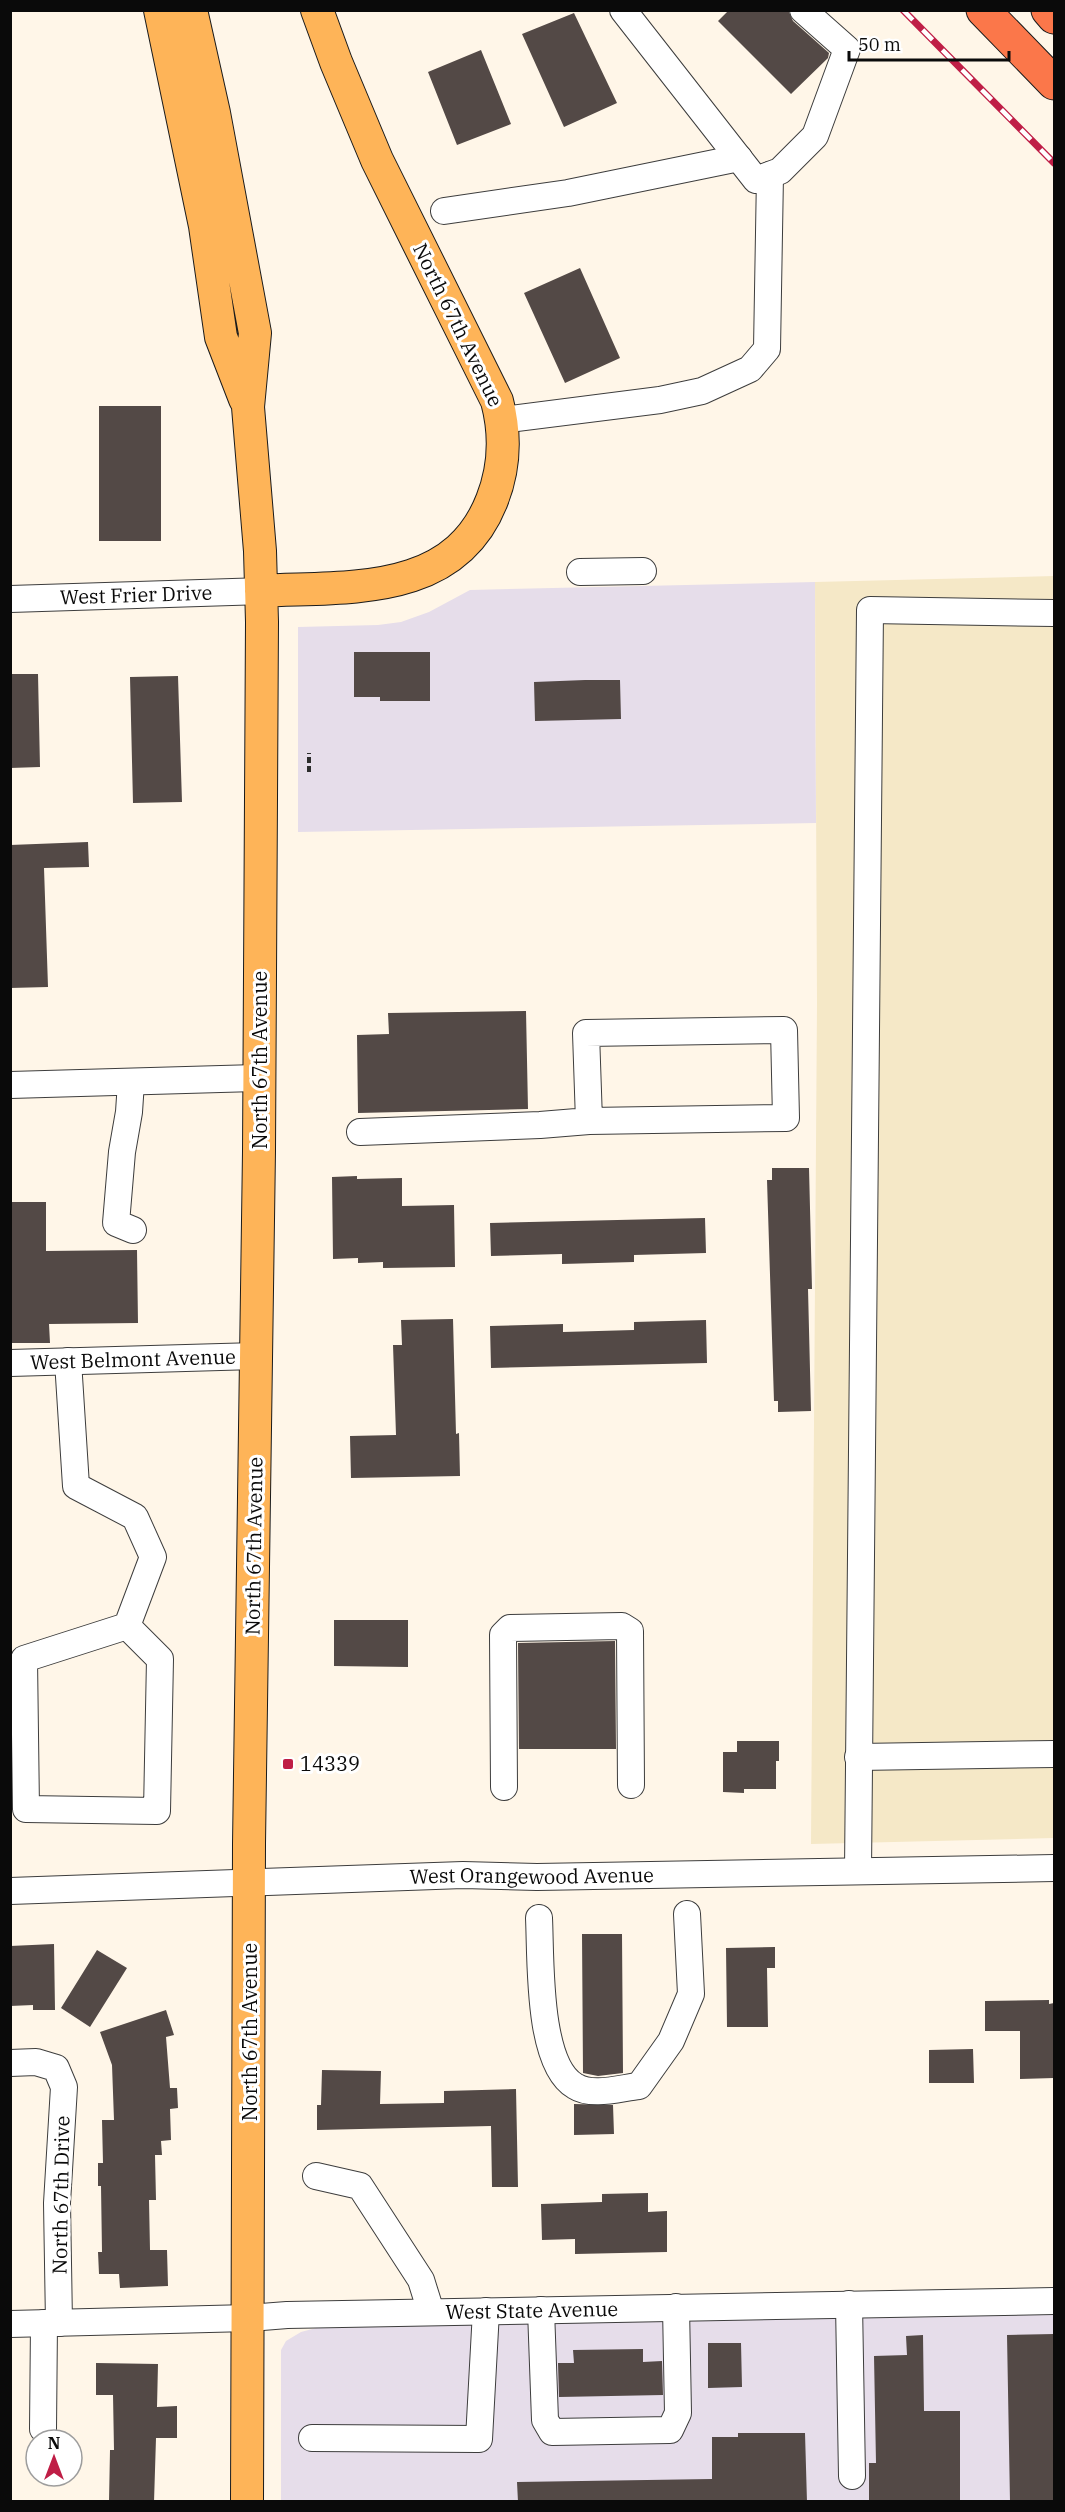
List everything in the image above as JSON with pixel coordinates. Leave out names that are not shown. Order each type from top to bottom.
[{"type":"highway","points":[[983,10],[1054,83]]},
{"type":"highway","points":[[1048,10],[1054,17]]},
{"type":"main road","name":"North 67th Avenue","points":[[160,10],[205,226],[221,337],[248,407]]},
{"type":"main road","name":"North 67th Avenue","points":[[191,10],[214,112],[255,333],[248,407],[261,591],[260,1078],[250,1882],[248,2502]]},
{"type":"main road","name":"North 67th Avenue","points":[[261,591],[375,585],[422,573],[463,544],[489,508],[502,465],[502,420],[489,384],[377,160],[317,10]]},
{"type":"street","points":[[623,10],[756,180],[780,171],[815,136],[847,49],[803,10]]},
{"type":"street","points":[[444,211],[568,194],[739,158]]},
{"type":"street","points":[[502,420],[660,400],[702,391],[750,369],[767,349],[770,175]]},
{"type":"street","points":[[580,572],[643,571]]},
{"type":"street","name":"West Frier Drive","points":[[10,599],[261,591]]},
{"type":"street","points":[[858,1871],[870,610],[1054,613]]},
{"type":"street","points":[[360,1132],[588,1121],[786,1118],[784,1030],[586,1033],[588,1121]]},
{"type":"street","points":[[10,1085],[260,1078]]},
{"type":"street","points":[[131,1082],[116,1224],[133,1230]]},
{"type":"street","name":"West Belmont Avenue","points":[[10,1363],[256,1356]]},
{"type":"street","points":[[68,1361],[76,1486],[135,1517],[153,1557],[127,1626]]},
{"type":"street","points":[[127,1626],[160,1659],[157,1811],[26,1809],[24,1659],[127,1626]]},
{"type":"street","points":[[504,1787],[502,1635],[510,1628],[622,1626],[630,1631],[631,1785]]},
{"type":"street","points":[[858,1757],[1054,1754]]},
{"type":"street","name":"West Orangewood Avenue","points":[[10,1891],[463,1875],[537,1877],[1054,1868]]},
{"type":"street","points":[[539,1918],[546,2036],[561,2073],[575,2087],[595,2091],[639,2086],[671,2041],[691,1994],[687,1914]]},
{"type":"street","name":"North 67th Drive","points":[[10,2063],[36,2062],[56,2068],[64,2087],[52,2323],[43,2428]]},
{"type":"street","points":[[316,2176],[360,2186],[421,2280],[431,2312]]},
{"type":"street","name":"West State Avenue","points":[[10,2324],[249,2318],[287,2314],[1054,2301]]},
{"type":"street","points":[[849,2304],[852,2476]]},
{"type":"street","points":[[541,2310],[545,2420],[552,2432],[670,2430],[678,2413],[676,2307]]},
{"type":"street","points":[[312,2438],[479,2439],[486,2311]]},
{"type":"path","points":[[309,753],[309,772]]},
{"type":"shaded area","points":[[1054,576],[1054,1838],[811,1844],[817,1003],[815,582]]},
{"type":"shaded area","points":[[815,582],[816,823],[298,832],[298,627],[378,625],[401,622],[429,612],[470,590]]},
{"type":"shaded area","points":[[1054,2312],[1054,2501],[281,2502],[281,2350],[286,2341],[301,2332],[316,2328]]},
{"type":"building","points":[[729,10],[788,10],[793,21],[829,53],[828,58],[791,94],[718,21]]},
{"type":"building","points":[[574,13],[617,103],[564,127],[522,34]]},
{"type":"building","points":[[481,50],[511,124],[457,145],[428,72]]},
{"type":"building","points":[[580,268],[620,358],[565,383],[524,293]]},
{"type":"building","points":[[99,406],[161,406],[161,541],[99,541]]},
{"type":"building","points":[[354,652],[430,652],[430,701],[380,701],[380,697],[354,697]]},
{"type":"building","points":[[10,674],[38,674],[40,767],[10,768]]},
{"type":"building","points":[[178,676],[182,802],[133,803],[130,677]]},
{"type":"building","points":[[620,680],[621,719],[535,721],[534,682]]},
{"type":"building","points":[[88,842],[89,867],[44,868],[48,987],[10,988],[10,845]]},
{"type":"building","points":[[526,1011],[528,1109],[358,1113],[357,1035],[389,1034],[388,1013]]},
{"type":"building","points":[[772,1168],[809,1168],[812,1289],[808,1289],[811,1411],[778,1412],[778,1401],[774,1401],[767,1180],[772,1180]]},
{"type":"building","points":[[357,1176],[357,1179],[402,1178],[402,1206],[454,1205],[455,1267],[383,1268],[383,1262],[358,1263],[358,1258],[333,1259],[332,1177]]},
{"type":"building","points":[[10,1202],[46,1202],[46,1251],[137,1250],[138,1323],[49,1324],[50,1343],[10,1343]]},
{"type":"building","points":[[705,1218],[706,1253],[634,1255],[634,1262],[562,1264],[562,1254],[491,1256],[490,1223]]},
{"type":"building","points":[[453,1319],[456,1434],[459,1433],[460,1476],[351,1478],[350,1436],[396,1435],[393,1345],[402,1345],[401,1320]]},
{"type":"building","points":[[706,1320],[707,1363],[491,1368],[490,1326],[563,1324],[563,1332],[634,1330],[634,1322]]},
{"type":"building","points":[[334,1620],[408,1620],[408,1667],[334,1666]]},
{"type":"building","points":[[615,1641],[616,1749],[519,1749],[518,1643]]},
{"type":"building","points":[[737,1741],[779,1741],[776,1789],[744,1789],[744,1793],[723,1792],[723,1752],[737,1752]]},
{"type":"building","points":[[582,1934],[622,1934],[623,2073],[598,2076],[583,2073]]},
{"type":"building","points":[[54,1944],[55,2010],[33,2010],[33,2005],[10,2006],[10,1946]]},
{"type":"building","points":[[775,1947],[775,1968],[767,1968],[768,2027],[727,2027],[726,1948]]},
{"type":"building","points":[[97,1950],[127,1968],[90,2027],[61,2008]]},
{"type":"building","points":[[1049,2000],[1049,2004],[1054,2003],[1054,2078],[1020,2079],[1020,2031],[985,2031],[985,2001]]},
{"type":"building","points":[[166,2010],[174,2035],[166,2037],[170,2088],[177,2088],[178,2108],[170,2109],[171,2140],[161,2141],[162,2155],[155,2155],[156,2200],[149,2200],[150,2250],[167,2250],[168,2286],[120,2288],[119,2274],[99,2274],[98,2252],[102,2252],[101,2186],[98,2186],[98,2163],[103,2163],[102,2120],[114,2120],[112,2065],[100,2032]]},
{"type":"building","points":[[973,2049],[974,2083],[929,2083],[929,2050]]},
{"type":"building","points":[[322,2070],[381,2071],[380,2104],[444,2103],[444,2091],[516,2089],[518,2187],[492,2187],[491,2126],[317,2130],[317,2105],[321,2105]]},
{"type":"building","points":[[574,2104],[613,2105],[614,2134],[574,2135]]},
{"type":"building","points":[[648,2193],[648,2212],[667,2211],[667,2252],[575,2254],[575,2239],[542,2240],[541,2204],[602,2202],[602,2194]]},
{"type":"building","points":[[1054,2334],[1054,2502],[1010,2502],[1007,2335]]},
{"type":"building","points":[[923,2335],[924,2411],[960,2411],[960,2502],[869,2502],[869,2463],[876,2463],[874,2356],[907,2355],[906,2336]]},
{"type":"building","points":[[708,2343],[741,2343],[742,2387],[708,2388]]},
{"type":"building","points":[[643,2349],[643,2362],[662,2361],[663,2395],[559,2397],[558,2363],[574,2363],[573,2350]]},
{"type":"building","points":[[96,2363],[158,2364],[157,2407],[177,2406],[177,2438],[156,2438],[154,2502],[109,2502],[110,2450],[114,2450],[113,2395],[96,2395]]},
{"type":"building","points":[[738,2433],[805,2433],[807,2502],[518,2502],[517,2482],[712,2479],[712,2437],[738,2437]]},
{"type":"railway","points":[[903,10],[1054,163]]},
{"type":"place","name":"14339","points":[[288,1764]]}]
